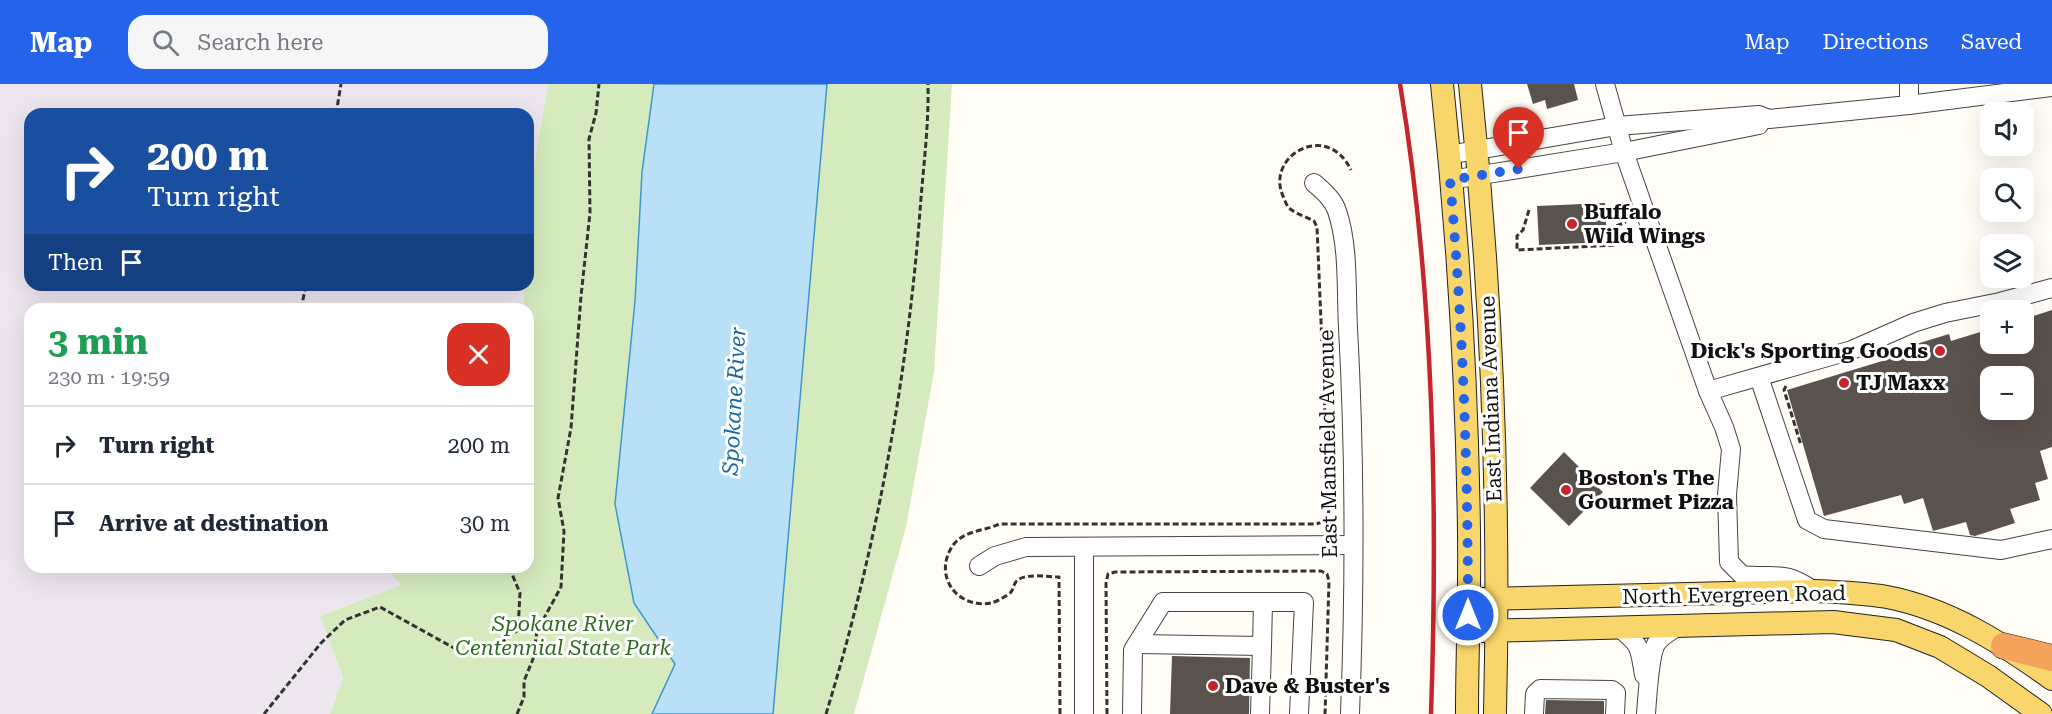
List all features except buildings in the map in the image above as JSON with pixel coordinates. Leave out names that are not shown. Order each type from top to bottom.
[{"type":"highway","points":[[2004,646],[2052,658]]},
{"type":"main road","name":"East Indiana Avenue","points":[[1442,84],[1459,280],[1466,406],[1467,714]]},
{"type":"main road","name":"East Indiana Avenue","points":[[1470,84],[1479,176],[1493,420],[1497,599],[1495,714]]},
{"type":"main road","name":"North Evergreen Road","points":[[1468,599],[1814,591],[1862,594],[1907,602],[1964,624],[2004,646],[2052,679]]},
{"type":"main road","name":"North Evergreen Road","points":[[1468,630],[1833,622],[1896,630],[1940,647],[1988,676],[2041,714]]},
{"type":"street","points":[[1605,84],[1624,152],[1708,391],[1731,449],[1727,495],[1729,561],[1742,575],[1796,578],[1814,591]]},
{"type":"street","points":[[1909,84],[1909,105]]},
{"type":"street","points":[[1448,155],[1617,126],[1759,115],[1765,119],[1909,105],[2047,86]]},
{"type":"street","points":[[1450,180],[1624,152],[1760,125],[1765,119]]},
{"type":"street","name":"East Mansfield Avenue","points":[[1314,183],[1328,196],[1336,209],[1343,235],[1349,351],[1353,545],[1354,614],[1350,714]]},
{"type":"street","points":[[1708,391],[1851,350],[1913,323],[1945,313],[2000,302],[2052,288]]},
{"type":"street","points":[[1759,377],[1807,520],[1824,529],[2001,550],[2052,539]]},
{"type":"street","points":[[979,566],[995,556],[1026,547],[1353,545]]},
{"type":"street","points":[[1084,546],[1084,714]]},
{"type":"street","points":[[1260,714],[1263,602]]},
{"type":"street","points":[[1132,714],[1133,650],[1162,603],[1304,602],[1299,714]]},
{"type":"street","points":[[1646,714],[1647,689],[1656,645],[1666,634],[1679,626]]},
{"type":"street","points":[[1617,627],[1636,643],[1643,659],[1647,689]]},
{"type":"street","points":[[1137,644],[1262,646]]},
{"type":"street","points":[[1534,714],[1535,694],[1540,689],[1612,690],[1616,693],[1615,714]]},
{"type":"path","points":[[337,108],[341,84]]},
{"type":"path","points":[[517,714],[524,697],[524,681],[533,659],[537,631],[561,587],[564,531],[558,498],[571,428],[590,213],[589,140],[596,113],[599,84]]},
{"type":"path","points":[[826,714],[867,557],[891,444],[915,284],[928,84]]},
{"type":"path","points":[[1060,714],[1059,577],[1025,577],[1017,580],[1010,592],[992,603],[972,603],[955,594],[945,575],[946,558],[955,542],[976,530],[990,529],[999,524],[1316,524],[1326,521],[1329,510],[1317,227],[1314,221],[1288,207],[1280,190],[1280,177],[1287,159],[1299,149],[1316,145],[1333,150],[1345,157],[1351,170]]},
{"type":"path","points":[[1529,210],[1523,230],[1516,236],[1517,250],[1616,246],[1616,226],[1626,222]]},
{"type":"path","points":[[1790,383],[1784,390],[1802,452]]},
{"type":"path","points":[[264,714],[321,643],[345,620],[380,607],[463,653],[490,652],[518,630],[520,593],[512,573]]},
{"type":"shaded area","points":[[0,84],[548,84],[534,165],[534,108],[24,108],[24,291],[524,291],[524,303],[24,303],[24,573],[391,573],[402,585],[320,616],[343,678],[330,714],[0,714]]},
{"type":"green space","name":"Spokane River Centennial State Park","points":[[548,84],[654,84],[642,172],[635,301],[634,603],[675,664],[652,714],[330,714],[343,678],[320,616],[401,585],[391,573],[534,573],[534,303],[524,303],[524,291],[534,291],[534,165]]},
{"type":"green space","points":[[827,84],[952,84],[934,372],[906,527],[854,714],[773,714]]},
{"type":"water","name":"Spokane River","points":[[654,84],[827,84],[773,714],[652,714],[675,664],[634,603],[615,504],[635,301],[642,172]]},
{"type":"railway","points":[[1400,84],[1420,240],[1431,398],[1434,557],[1431,714]]},
{"type":"place","name":"Buffalo Wild Wings","points":[[1572,224]]},
{"type":"place","name":"Dick's Sporting Goods","points":[[1940,351]]},
{"type":"place","name":"TJ Maxx","points":[[1844,383]]},
{"type":"place","name":"Boston's The Gourmet Pizza","points":[[1566,490]]},
{"type":"place","name":"Dave & Buster's","points":[[1213,686]]},
{"type":"route","points":[[1468,615],[1466,406],[1459,280],[1450,180],[1519,169]]}]
